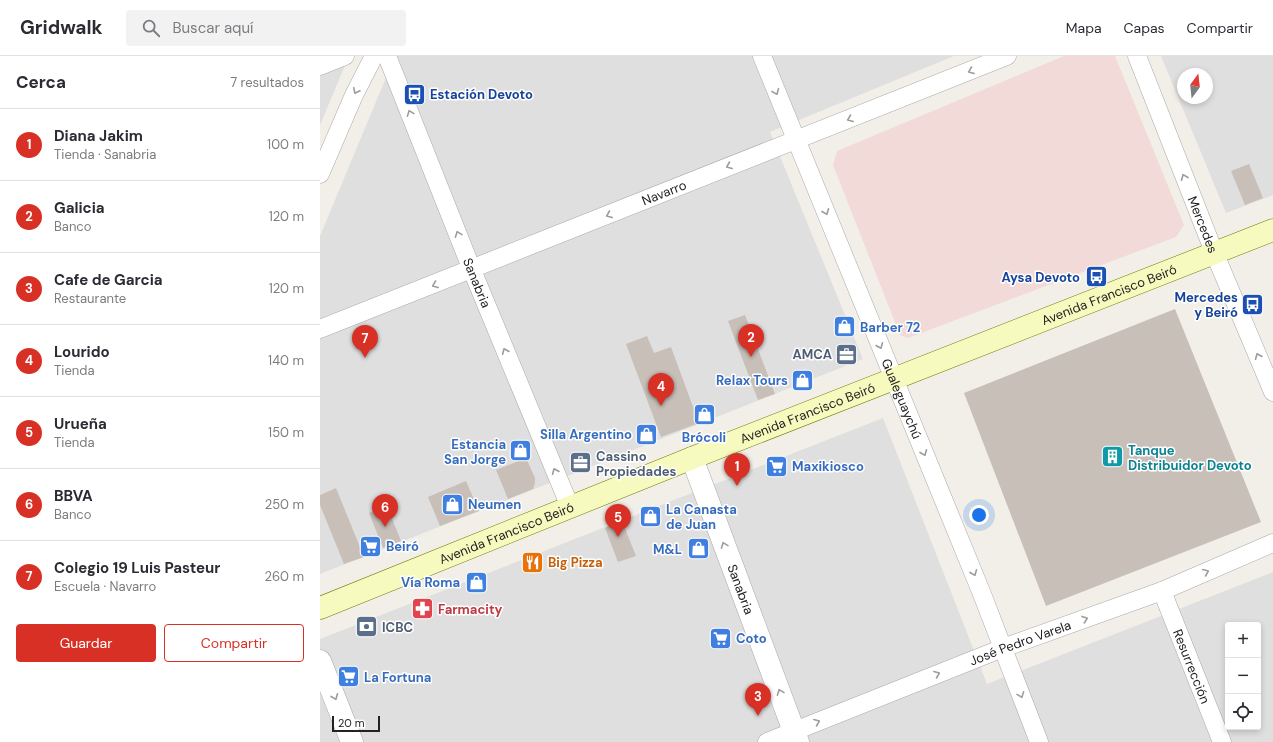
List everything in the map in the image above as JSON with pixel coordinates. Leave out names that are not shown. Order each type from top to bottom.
[{"type":"main road","name":"Avenida Francisco Beiró","points":[[320,608],[692,458],[1273,230]]},
{"type":"street","points":[[320,66],[345,56]]},
{"type":"street","points":[[320,174],[354,95],[374,56]]},
{"type":"street","name":"Sanabria","points":[[387,56],[472,270],[570,507]]},
{"type":"street","name":"Gualeguaychú","points":[[762,56],[1003,648],[1038,742]]},
{"type":"street","name":"Navarro","points":[[320,329],[472,270],[1007,56]]},
{"type":"street","name":"Mercedes","points":[[1137,56],[1214,252],[1273,392]]},
{"type":"street","name":"Sanabria","points":[[692,458],[796,736]]},
{"type":"street","name":"José Pedro Varela","points":[[767,742],[796,736],[1003,648],[1162,591],[1273,543]]},
{"type":"street","name":"Resurrección","points":[[1162,591],[1222,742]]},
{"type":"street","points":[[320,661],[352,742]]},
{"type":"shaded area","points":[[320,56],[349,56],[320,125]]},
{"type":"shaded area","points":[[395,56],[954,56],[770,132],[863,359],[320,574],[320,236]]},
{"type":"shaded area","points":[[1064,56],[1115,56],[1184,225],[1176,237],[908,338],[900,335],[833,165],[837,151]]},
{"type":"shaded area","points":[[1161,56],[1273,56],[1273,195],[1226,213],[1181,104],[1213,104],[1213,68],[1177,68],[1177,95]]},
{"type":"shaded area","points":[[883,418],[987,684],[1273,572],[1273,742],[320,742],[320,639]]},
{"type":"building","points":[[1249,164],[1263,198],[1245,205],[1231,171]]},
{"type":"building","name":"Tanque Distribuidor Devoto","points":[[1175,309],[1261,522],[1046,606],[964,393]]},
{"type":"building","points":[[745,315],[775,394],[758,400],[728,321]]},
{"type":"building","points":[[647,336],[654,353],[671,347],[699,423],[661,437],[626,344]]},
{"type":"building","points":[[526,458],[535,478],[533,489],[508,499],[496,470]]},
{"type":"building","name":"Neumen","points":[[466,481],[479,511],[440,526],[428,497]]},
{"type":"building","points":[[336,488],[364,557],[344,564],[320,505],[320,495]]},
{"type":"building","points":[[387,506],[401,541],[383,548],[369,513]]},
{"type":"building","points":[[622,521],[636,556],[618,562],[605,528]]},
{"type":"place","name":"Estación Devoto","points":[[415,94]]},
{"type":"place","name":"Aysa Devoto","points":[[1096,277]]},
{"type":"place","name":"Mercedes y Beiró","points":[[1253,304]]},
{"type":"place","name":"Barber 72","points":[[845,327]]},
{"type":"place","name":"AMCA","points":[[847,354]]},
{"type":"place","name":"Galicia","points":[[751,357]]},
{"type":"place","name":"Colegio 19 Luis Pasteur","points":[[365,358]]},
{"type":"place","name":"Relax Tours","points":[[803,380]]},
{"type":"place","name":"Lourido","points":[[661,406]]},
{"type":"place","name":"Brócoli","points":[[704,415]]},
{"type":"place","name":"Silla Argentino","points":[[647,434]]},
{"type":"place","name":"Estancia San Jorge","points":[[521,451]]},
{"type":"place","name":"Tanque Distribuidor Devoto","points":[[1112,457]]},
{"type":"place","name":"Cassino Propiedades","points":[[581,463]]},
{"type":"place","name":"Maxikiosco","points":[[777,466]]},
{"type":"place","name":"Diana Jakim","points":[[737,486]]},
{"type":"place","name":"Neumen","points":[[453,504]]},
{"type":"place","name":"La Canasta de Juan","points":[[651,516]]},
{"type":"place","name":"BBVA","points":[[385,527]]},
{"type":"place","name":"Urueña","points":[[618,537]]},
{"type":"place","name":"Beiró","points":[[371,546]]},
{"type":"place","name":"M&L","points":[[698,549]]},
{"type":"place","name":"Big Pizza","points":[[532,562]]},
{"type":"place","name":"Vía Roma","points":[[476,582]]},
{"type":"place","name":"Farmacity","points":[[422,609]]},
{"type":"place","name":"ICBC","points":[[366,627]]},
{"type":"place","name":"Coto","points":[[721,638]]},
{"type":"place","name":"La Fortuna","points":[[348,677]]},
{"type":"place","name":"Cafe de Garcia","points":[[758,716]]}]
